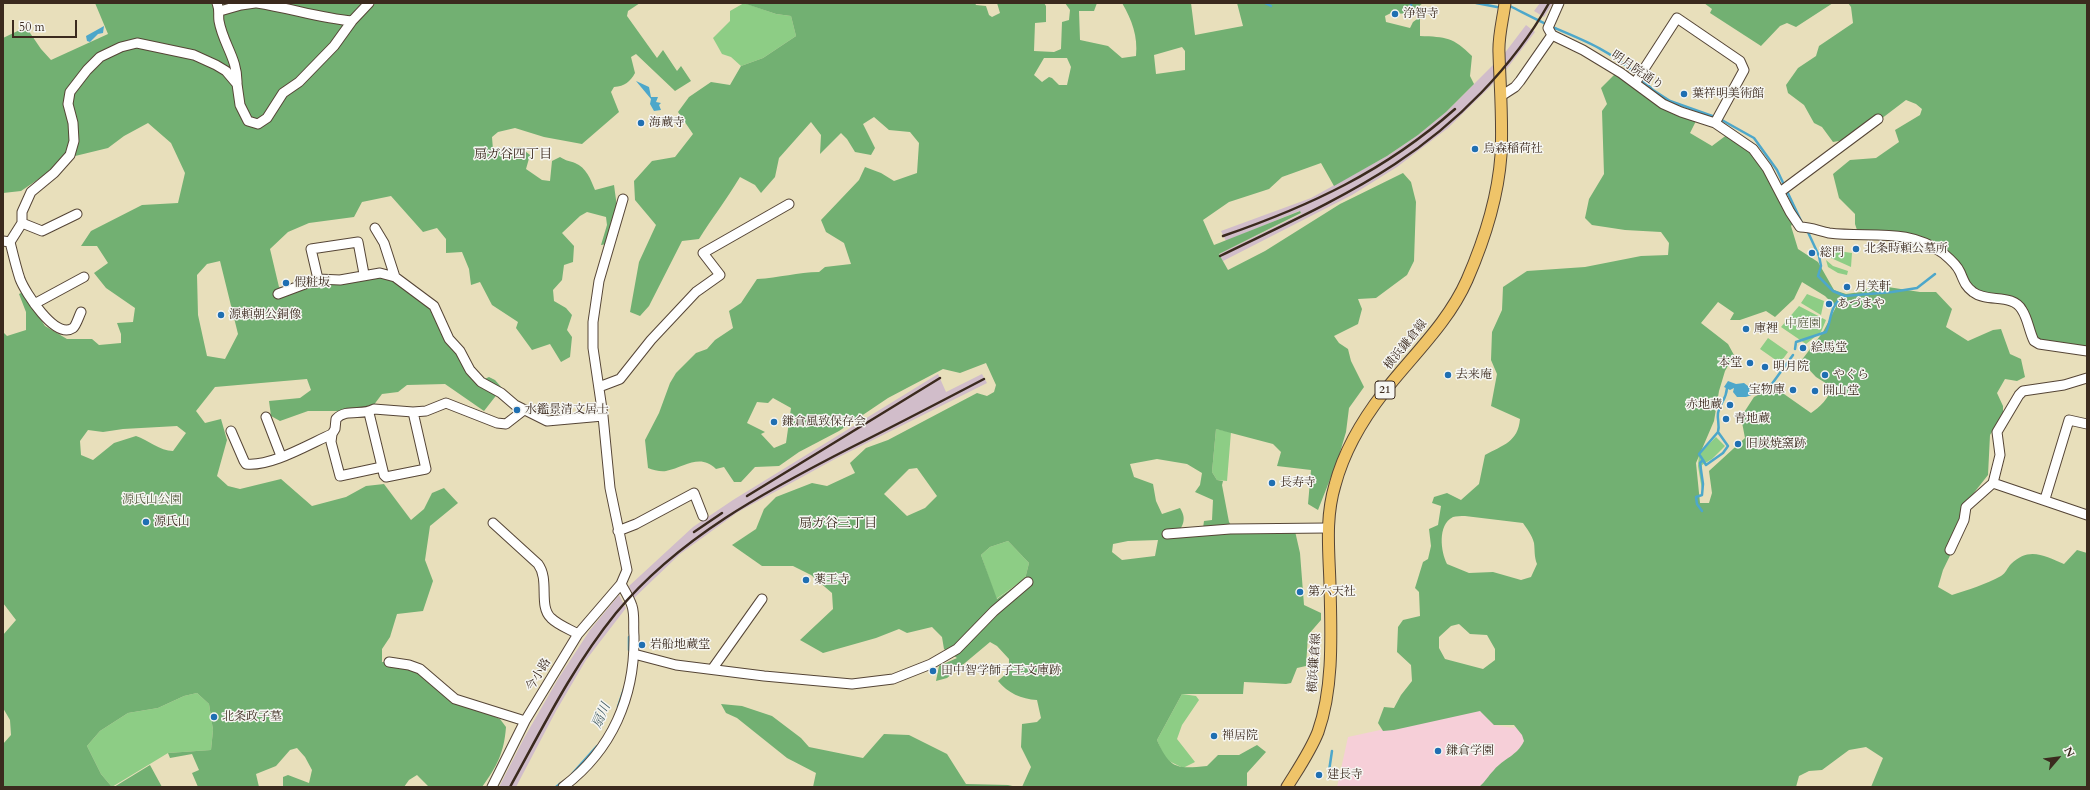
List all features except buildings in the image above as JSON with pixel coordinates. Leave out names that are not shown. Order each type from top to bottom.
[{"type":"main road","name":"横浜鎌倉線","points":[[1287,787],[1310,751],[1316,736],[1327,693],[1330,635],[1327,528],[1335,484],[1348,449],[1383,393],[1426,343],[1454,304],[1467,280],[1495,201],[1501,156],[1501,96],[1498,51],[1505,3]]},
{"type":"street","points":[[352,21],[325,18],[256,3],[219,7],[219,20],[237,70],[240,105],[248,121],[254,123],[263,122],[283,93],[299,82],[334,46],[352,21],[369,3]]},
{"type":"street","points":[[1501,96],[1515,87],[1520,81],[1550,28],[1559,3]]},
{"type":"street","points":[[1638,78],[1678,18],[1740,61],[1744,70],[1717,120]]},
{"type":"street","name":"明月院通り","points":[[1550,28],[1583,50],[1638,78],[1668,106],[1717,120],[1753,149],[1785,189],[1794,219],[1800,227],[1806,227],[1828,233],[1891,234],[1920,241],[1937,250],[1952,262],[1960,272],[1964,284],[1972,292],[1986,299],[2014,301],[2019,306],[2034,341],[2039,344],[2087,352]]},
{"type":"street","points":[[81,312],[74,327],[66,329],[57,328],[48,322],[20,280],[7,241],[22,223],[22,212],[31,192],[54,173],[70,155],[74,141],[73,123],[68,104],[70,92],[87,70],[100,57],[121,47],[137,43],[194,55],[226,71],[237,84]]},
{"type":"street","points":[[1785,189],[1878,119]]},
{"type":"street","points":[[563,787],[605,744],[630,688],[634,654],[632,606],[621,584],[627,570],[610,488],[600,387],[593,348],[594,306],[623,199]]},
{"type":"street","points":[[600,387],[620,379],[651,340],[696,292],[720,275],[704,253],[789,204]]},
{"type":"street","points":[[22,223],[42,231],[77,214]]},
{"type":"street","points":[[375,228],[384,243],[395,277]]},
{"type":"street","points":[[318,279],[311,249],[358,242],[364,274]]},
{"type":"street","points":[[278,294],[318,279],[340,280],[364,274],[380,273],[395,277],[434,306],[449,339],[460,351],[474,375],[524,410],[547,421],[603,416]]},
{"type":"street","points":[[36,303],[84,278]]},
{"type":"street","points":[[1950,550],[1964,520],[1966,507],[1993,483],[2000,455],[1997,432],[2019,395],[2023,391],[2064,385],[2087,378]]},
{"type":"street","points":[[382,467],[340,476],[332,450],[332,434],[335,428],[336,419],[339,416],[357,412],[369,413],[374,409],[413,412],[426,411],[446,403],[497,423],[506,424],[524,410]]},
{"type":"street","points":[[369,413],[382,467],[386,477],[426,469],[413,412]]},
{"type":"street","points":[[266,417],[281,456]]},
{"type":"street","points":[[2045,500],[2068,420],[2087,424]]},
{"type":"street","points":[[231,432],[246,464],[254,465],[281,456],[332,434]]},
{"type":"street","points":[[1993,483],[2087,515]]},
{"type":"street","points":[[618,531],[636,524],[694,493],[703,516]]},
{"type":"street","points":[[493,523],[543,571],[546,609],[550,617],[578,634]]},
{"type":"street","points":[[1167,534],[1230,529],[1327,528]]},
{"type":"street","points":[[634,654],[676,665],[714,668],[764,676],[852,684],[892,679],[931,664],[957,649],[994,610],[1028,582]]},
{"type":"street","name":"今小路","points":[[492,787],[525,721],[578,634],[621,584]]},
{"type":"street","points":[[714,668],[762,599]]},
{"type":"street","points":[[389,662],[409,665],[420,669],[455,699],[525,721]]},
{"type":"shaded area","points":[[1540,3],[1553,3],[1544,17],[1534,11]]},
{"type":"shaded area","points":[[1526,25],[1535,32],[1505,71],[1504,54]]},
{"type":"shaded area","points":[[1494,64],[1495,81],[1491,86],[1448,128],[1397,167],[1352,195],[1223,261],[1219,254],[1301,214],[1299,211],[1226,241],[1221,231],[1311,198],[1387,156],[1418,135],[1446,112]]},
{"type":"shaded area","points":[[938,374],[946,392],[982,374],[987,383],[835,459],[738,512],[680,554],[634,598],[629,586],[693,527],[733,500]]},
{"type":"shaded area","points":[[619,595],[626,608],[586,660],[556,711],[516,787],[499,787],[524,738],[558,679],[590,630]]},
{"type":"shaded area","name":"鎌倉学園","points":[[1481,708],[1494,725],[1513,728],[1531,719],[1545,745],[1489,787],[1337,787],[1348,737]]},
{"type":"green space","name":"源氏山公園","points":[[95,3],[640,3],[628,11],[627,16],[657,58],[663,50],[677,71],[681,66],[691,81],[675,91],[636,54],[631,57],[635,73],[624,85],[614,87],[611,92],[619,112],[582,144],[544,137],[515,128],[498,132],[492,137],[493,150],[520,147],[530,155],[526,169],[542,180],[550,181],[552,161],[560,157],[579,165],[588,174],[595,190],[614,185],[617,207],[607,244],[601,245],[607,225],[606,217],[587,212],[580,216],[562,233],[574,246],[573,262],[564,265],[562,280],[553,290],[554,301],[566,308],[572,315],[567,330],[572,337],[570,357],[561,362],[550,344],[532,350],[516,328],[518,322],[492,305],[480,282],[471,285],[469,269],[462,252],[446,253],[446,239],[437,228],[423,232],[391,196],[362,202],[354,217],[309,223],[288,232],[270,249],[279,287],[286,289],[360,274],[397,276],[429,307],[447,342],[478,382],[489,377],[495,380],[502,388],[484,411],[445,384],[407,385],[398,392],[382,394],[373,406],[343,411],[308,411],[280,421],[271,416],[269,401],[300,398],[311,390],[307,379],[215,387],[196,411],[205,423],[221,419],[227,440],[217,476],[228,486],[240,489],[281,479],[312,506],[346,497],[366,486],[384,484],[411,520],[424,509],[432,493],[444,488],[458,503],[430,526],[425,560],[433,581],[423,611],[397,614],[390,637],[382,649],[382,662],[412,662],[471,707],[500,719],[506,727],[504,744],[496,766],[482,787],[429,787],[417,775],[409,780],[404,787],[283,787],[283,777],[288,775],[309,783],[312,770],[305,757],[297,748],[290,750],[276,766],[256,774],[259,787],[198,787],[192,773],[199,770],[192,754],[170,758],[168,753],[211,750],[213,730],[209,704],[197,693],[184,696],[158,708],[128,713],[100,731],[87,746],[101,774],[112,787],[3,787],[3,744],[11,735],[10,720],[3,708],[3,635],[16,620],[3,603],[3,332],[7,336],[26,330],[26,312],[19,294],[23,292],[45,326],[67,339],[92,339],[99,345],[121,343],[121,334],[117,323],[133,322],[135,308],[106,288],[94,273],[108,263],[97,246],[81,246],[91,231],[142,205],[178,203],[185,173],[171,143],[148,123],[124,136],[108,148],[71,157],[21,191],[3,193],[3,38],[26,27],[41,49],[51,60],[108,34]],"holes":[[[220,261],[238,334],[225,359],[207,356],[198,315],[197,275],[207,264]],[[177,426],[186,433],[173,451],[163,449],[136,436],[114,443],[93,460],[81,455],[80,441],[88,430],[103,432],[123,429]]]},
{"type":"green space","points":[[743,3],[975,3],[976,5],[986,6],[989,15],[992,17],[1000,13],[997,3],[1044,3],[1046,6],[1046,22],[1035,23],[1034,51],[1054,52],[1061,49],[1062,22],[1069,20],[1070,10],[1065,3],[1097,3],[1094,11],[1079,11],[1080,40],[1108,46],[1122,58],[1136,56],[1136,42],[1134,28],[1122,3],[1191,3],[1195,35],[1243,26],[1237,3],[1423,3],[1409,14],[1391,13],[1385,16],[1386,22],[1410,28],[1413,22],[1420,17],[1420,36],[1449,39],[1460,45],[1472,56],[1470,76],[1474,84],[1446,112],[1418,135],[1387,156],[1334,186],[1321,163],[1282,177],[1269,189],[1229,202],[1203,220],[1214,245],[1300,211],[1301,213],[1219,254],[1228,270],[1265,251],[1340,204],[1403,173],[1411,182],[1416,202],[1414,261],[1407,275],[1376,298],[1358,299],[1362,309],[1358,324],[1334,336],[1339,343],[1348,349],[1351,361],[1364,387],[1349,408],[1346,432],[1338,459],[1318,510],[1308,504],[1311,470],[1277,466],[1281,452],[1273,444],[1216,429],[1212,472],[1217,480],[1223,481],[1222,485],[1229,522],[1235,531],[1295,531],[1300,553],[1304,605],[1321,613],[1321,620],[1308,635],[1306,666],[1297,668],[1291,683],[1244,682],[1243,694],[1182,694],[1157,740],[1170,762],[1181,767],[1207,766],[1218,755],[1239,755],[1257,745],[1266,752],[1247,773],[1247,787],[1022,787],[1031,767],[1021,747],[1022,724],[1037,722],[1041,718],[1037,700],[1015,695],[998,681],[1009,671],[1009,659],[997,646],[990,642],[947,678],[936,681],[939,666],[957,658],[944,649],[942,637],[932,627],[907,633],[899,629],[876,638],[823,653],[800,640],[833,609],[832,593],[811,575],[793,566],[762,566],[732,545],[756,529],[764,509],[776,497],[812,483],[827,486],[855,473],[850,463],[866,448],[888,440],[977,393],[987,396],[994,392],[996,385],[986,363],[960,373],[943,369],[888,398],[839,431],[799,452],[779,466],[755,467],[741,482],[734,482],[724,467],[716,469],[710,464],[704,462],[692,462],[664,471],[657,471],[648,468],[645,440],[659,413],[670,383],[676,373],[696,353],[707,349],[715,340],[733,328],[729,311],[741,303],[757,279],[819,272],[825,267],[851,264],[844,243],[826,232],[821,220],[859,180],[865,167],[881,173],[894,181],[917,173],[919,143],[910,132],[889,130],[874,117],[863,124],[875,148],[871,155],[855,152],[847,139],[841,133],[820,154],[821,135],[811,122],[779,158],[775,177],[761,193],[755,185],[740,177],[699,239],[682,241],[649,306],[640,316],[630,312],[639,262],[656,225],[635,200],[634,181],[652,161],[675,157],[693,134],[678,112],[689,97],[711,82],[730,85],[741,66],[763,58],[796,36],[791,16],[776,14]],"holes":[[[1182,47],[1185,51],[1185,70],[1156,74],[1154,55]],[[1044,58],[1067,58],[1071,67],[1067,85],[1059,85],[1049,77],[1042,82],[1034,75]],[[773,398],[791,408],[786,443],[774,448],[761,434],[765,432],[747,423],[757,402],[768,403]],[[1157,459],[1187,464],[1202,473],[1200,485],[1195,492],[1213,500],[1212,520],[1204,521],[1202,535],[1177,535],[1184,519],[1180,508],[1162,514],[1156,501],[1153,484],[1134,477],[1130,464]],[[917,468],[937,496],[925,508],[907,516],[884,494],[909,469]],[[1158,540],[1155,556],[1122,560],[1112,552],[1113,544],[1128,541]],[[1008,541],[1029,563],[1025,579],[997,599],[981,555],[990,547]]]},
{"type":"green space","points":[[744,3],[776,14],[791,16],[796,36],[763,58],[741,66],[731,57],[722,54],[713,38],[730,21],[730,11]]},
{"type":"green space","points":[[1704,3],[1833,3],[1796,27],[1787,23],[1780,26],[1761,46],[1710,13],[1712,9]]},
{"type":"green space","points":[[1848,3],[2087,3],[2087,349],[2054,344],[2038,339],[2028,313],[1971,287],[1941,249],[1858,233],[1855,224],[1855,214],[1839,198],[1833,174],[1850,160],[1876,158],[1899,142],[1895,130],[1920,115],[1922,109],[1916,104],[1906,100],[1856,138],[1833,142],[1822,127],[1814,123],[1804,105],[1788,93],[1786,85],[1798,68],[1816,56],[1819,46],[1853,23],[1851,7]]},
{"type":"green space","points":[[1615,74],[1697,119],[1690,133],[1712,146],[1728,134],[1752,154],[1796,219],[1791,226],[1798,249],[1818,262],[1834,290],[1846,294],[1861,292],[1875,285],[1920,292],[1936,292],[1952,309],[1946,327],[1968,341],[1993,330],[2001,329],[2010,354],[2021,359],[2025,377],[2017,381],[2005,379],[1997,393],[2003,406],[2003,414],[1990,435],[1988,475],[1973,494],[1960,535],[1943,570],[1938,587],[1952,595],[1977,587],[2001,576],[2011,564],[2024,555],[2037,554],[2064,564],[2077,550],[2087,553],[2087,787],[1871,787],[1883,758],[1866,747],[1849,750],[1822,770],[1809,771],[1799,776],[1796,787],[1479,787],[1498,766],[1518,750],[1524,741],[1522,735],[1514,725],[1494,725],[1480,711],[1394,730],[1383,731],[1378,723],[1384,707],[1394,708],[1401,695],[1412,681],[1411,665],[1397,652],[1398,627],[1403,620],[1420,616],[1419,592],[1415,588],[1423,562],[1428,559],[1431,546],[1429,529],[1438,525],[1441,506],[1432,503],[1434,497],[1447,493],[1461,500],[1479,484],[1485,455],[1513,438],[1519,427],[1520,419],[1491,406],[1497,374],[1491,360],[1492,332],[1502,310],[1503,287],[1527,271],[1585,267],[1641,256],[1668,255],[1669,243],[1661,232],[1625,230],[1592,225],[1585,218],[1589,199],[1604,174],[1602,111],[1607,104],[1601,88]],"holes":[[[1802,282],[1825,296],[1836,307],[1823,332],[1801,361],[1816,377],[1832,387],[1831,391],[1824,402],[1811,413],[1774,387],[1754,397],[1741,417],[1745,438],[1709,471],[1712,493],[1709,503],[1700,503],[1696,463],[1714,421],[1719,391],[1725,371],[1734,355],[1728,344],[1701,323],[1718,302],[1734,313],[1730,320],[1740,320],[1766,311],[1775,317],[1794,299]],[[1463,516],[1523,523],[1531,535],[1534,543],[1537,564],[1531,577],[1521,580],[1493,572],[1469,573],[1447,564],[1443,553],[1442,532],[1444,526],[1453,517]],[[1459,624],[1470,634],[1487,635],[1495,649],[1495,660],[1483,669],[1445,659],[1439,648],[1439,637],[1451,626]]]},
{"type":"green space","points":[[1831,250],[1852,253],[1851,267],[1831,258]]},
{"type":"green space","points":[[1826,260],[1833,266],[1848,271],[1847,275],[1838,273],[1828,267]]},
{"type":"green space","points":[[1807,294],[1824,301],[1821,315],[1801,303]]},
{"type":"green space","name":"中庭園","points":[[1799,306],[1826,320],[1821,332],[1806,344],[1781,327]]},
{"type":"green space","points":[[1768,338],[1788,352],[1780,363],[1760,349]]},
{"type":"green space","points":[[1216,429],[1231,432],[1227,481],[1217,480],[1212,472]]},
{"type":"green space","points":[[1716,437],[1725,446],[1712,459],[1702,465],[1702,490],[1698,466],[1699,454]]},
{"type":"green space","points":[[1008,541],[1029,563],[1025,579],[996,599],[981,555],[990,547]]},
{"type":"green space","points":[[197,693],[209,704],[213,730],[211,750],[168,753],[112,787],[101,774],[87,746],[100,731],[128,713],[158,708],[184,696]]},
{"type":"green space","points":[[1182,694],[1196,696],[1199,700],[1182,725],[1177,739],[1195,762],[1183,768],[1165,759],[1157,740]]},
{"type":"green space","points":[[721,704],[742,706],[772,716],[801,738],[809,747],[863,758],[884,734],[909,735],[947,754],[966,784],[1008,785],[1017,787],[813,787],[816,773],[787,758],[737,718],[726,713]]},
{"type":"green space","points":[[150,765],[162,787],[114,787]]},
{"type":"water","points":[[104,26],[103,33],[98,34],[90,42],[87,41],[86,36]]},
{"type":"water","points":[[636,81],[649,87],[651,97],[658,97],[656,102],[661,103],[659,105],[661,110],[654,111],[650,104],[651,99]]},
{"type":"water","points":[[1728,381],[1736,384],[1744,383],[1757,393],[1746,397],[1737,397],[1733,392],[1734,388],[1730,390],[1724,387]]},
{"type":"waterway","points":[[1265,3],[1271,6]]},
{"type":"waterway","points":[[1411,3],[1411,8]]},
{"type":"waterway","points":[[1476,3],[1497,7]]},
{"type":"waterway","points":[[1510,6],[1545,24],[1599,48],[1628,67],[1637,75]]},
{"type":"waterway","points":[[1641,79],[1653,90],[1670,101],[1715,117]]},
{"type":"waterway","points":[[1720,119],[1754,138],[1777,170],[1802,223]]},
{"type":"waterway","points":[[1807,230],[1819,256],[1821,266],[1818,276],[1833,291],[1845,296],[1892,292],[1917,288],[1935,274]]},
{"type":"waterway","points":[[1795,349],[1796,342],[1826,332],[1833,308],[1839,300],[1844,297]]},
{"type":"waterway","points":[[1766,392],[1793,355]]},
{"type":"waterway","points":[[1702,511],[1697,504],[1696,497],[1702,495],[1703,484],[1700,463],[1703,460],[1706,465],[1723,453],[1728,446],[1718,432],[1718,413],[1727,388]]},
{"type":"waterway","points":[[1703,460],[1699,454],[1718,432]]},
{"type":"waterway","name":"扇川","points":[[629,637],[629,650]]},
{"type":"waterway","name":"扇川","points":[[618,707],[624,689]]},
{"type":"waterway","name":"扇川","points":[[572,774],[597,746]]},
{"type":"waterway","points":[[1329,771],[1332,751]]},
{"type":"waterway","name":"扇川","points":[[556,787],[561,783]]},
{"type":"railway","points":[[1220,256],[1309,213],[1374,177],[1418,148],[1461,112],[1501,72],[1535,27],[1549,3]]},
{"type":"railway","points":[[1223,236],[1316,199],[1374,169],[1429,131],[1455,109]]},
{"type":"railway","points":[[747,496],[940,378]]},
{"type":"railway","points":[[510,787],[559,697],[600,633],[641,586],[667,561],[725,518],[756,499],[984,379]]},
{"type":"railway","points":[[694,532],[722,513]]},
{"type":"place","name":"浄智寺","points":[[1395,14]]},
{"type":"place","name":"葉祥明美術館","points":[[1684,94]]},
{"type":"place","name":"海蔵寺","points":[[641,123]]},
{"type":"place","name":"烏森稲荷社","points":[[1475,149]]},
{"type":"place","name":"北条時頼公墓所","points":[[1856,249]]},
{"type":"place","name":"総門","points":[[1812,253]]},
{"type":"place","name":"假粧坂","points":[[286,283]]},
{"type":"place","name":"月笑軒","points":[[1847,287]]},
{"type":"place","name":"あづまや","points":[[1829,304]]},
{"type":"place","name":"源頼朝公銅像","points":[[221,315]]},
{"type":"place","name":"庫裡","points":[[1746,329]]},
{"type":"place","name":"絵馬堂","points":[[1803,348]]},
{"type":"place","name":"本堂","points":[[1750,363]]},
{"type":"place","name":"明月院","points":[[1765,367]]},
{"type":"place","name":"去来庵","points":[[1448,375]]},
{"type":"place","name":"やぐら","points":[[1825,375]]},
{"type":"place","name":"宝物庫","points":[[1793,390]]},
{"type":"place","name":"開山堂","points":[[1815,391]]},
{"type":"place","name":"赤地蔵","points":[[1730,405]]},
{"type":"place","name":"水鑑景清文居士","points":[[517,410]]},
{"type":"place","name":"青地蔵","points":[[1726,419]]},
{"type":"place","name":"鎌倉風致保存会","points":[[774,422]]},
{"type":"place","name":"旧炭焼窯跡","points":[[1738,444]]},
{"type":"place","name":"長寿寺","points":[[1272,483]]},
{"type":"place","name":"源氏山","points":[[146,522]]},
{"type":"place","name":"薬王寺","points":[[806,580]]},
{"type":"place","name":"第六天社","points":[[1300,592]]},
{"type":"place","name":"岩船地蔵堂","points":[[642,645]]},
{"type":"place","name":"田中智学師子王文庫跡","points":[[933,671]]},
{"type":"place","name":"北条政子墓","points":[[214,717]]},
{"type":"place","name":"禅居院","points":[[1214,736]]},
{"type":"place","name":"鎌倉学園","points":[[1438,751]]},
{"type":"place","name":"建長寺","points":[[1319,775]]},
{"type":"district","name":"扇ガ谷四丁目","points":[[513,155]]},
{"type":"district","name":"扇ガ谷三丁目","points":[[838,524]]}]
